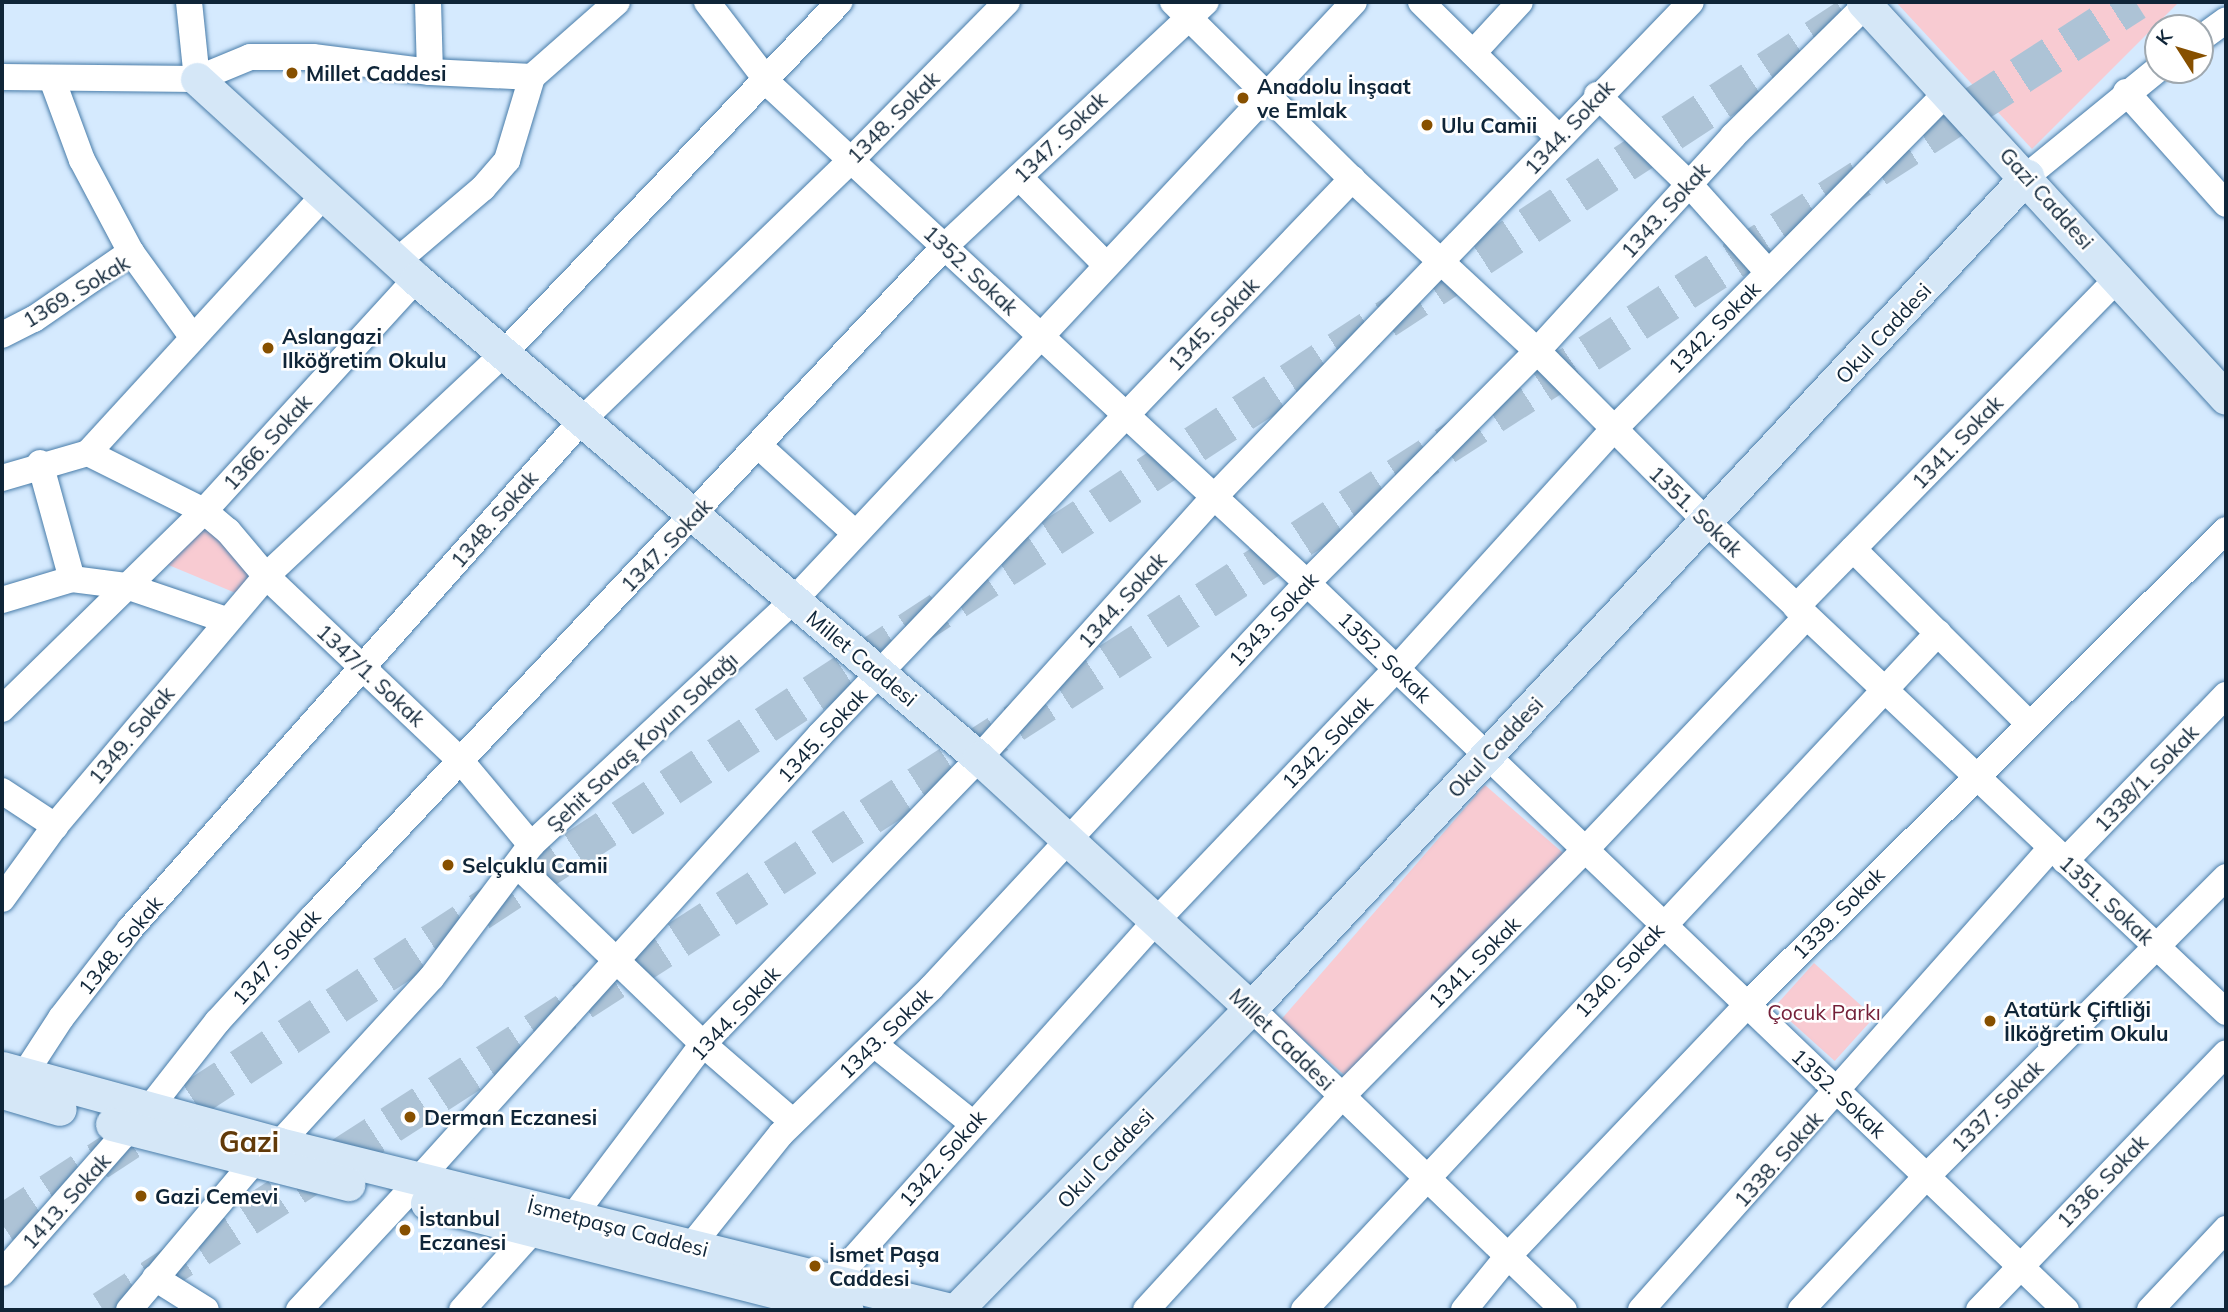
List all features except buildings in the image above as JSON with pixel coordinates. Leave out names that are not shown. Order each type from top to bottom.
[{"type":"main road","name":"Gazi Caddesi","points":[[1865,3],[2027,176],[2226,398]]},
{"type":"main road","name":"Millet Caddesi","points":[[197,79],[322,198],[406,271],[979,758],[1251,1008]]},
{"type":"main road","name":"Okul Caddesi","points":[[954,1310],[1251,1008],[2027,176]]},
{"type":"main road","name":"İsmetpaşa Caddesi","points":[[9,1078],[139,1119],[266,1153],[412,1188],[574,1215],[692,1245],[840,1296]]},
{"type":"main road","name":"İsmetpaşa Caddesi","points":[[412,1188],[532,1232],[840,1296],[954,1310]]},
{"type":"street","points":[[189,2],[197,79]]},
{"type":"street","points":[[428,2],[430,72]]},
{"type":"street","points":[[2,77],[197,79],[250,57],[313,57],[430,72],[532,78],[617,2]]},
{"type":"street","name":"1352. Sokak","points":[[707,2],[764,76],[851,160],[1397,668],[1746,1006],[2066,1310]]},
{"type":"street","name":"1349. Sokak","points":[[2,899],[55,826],[226,620],[266,576],[503,354],[764,76],[839,2]]},
{"type":"street","name":"1348. Sokak","points":[[9,1078],[130,929],[582,419],[851,160],[1007,2]]},
{"type":"street","name":"1347. Sokak","points":[[139,1119],[217,1022],[945,246],[1018,177],[1179,10],[1206,2]]},
{"type":"street","name":"Şehit Savaş Koyun Sokağı","points":[[129,1310],[266,1153],[432,977],[524,855],[794,600],[1044,337],[1105,264],[1354,2]]},
{"type":"street","points":[[1421,2],[1559,138]]},
{"type":"street","points":[[1473,52],[1520,2]]},
{"type":"street","name":"1344. Sokak","points":[[574,1215],[703,1044],[979,758],[1214,497],[1442,265],[1597,96],[1691,2]]},
{"type":"street","name":"1343. Sokak","points":[[692,1245],[793,1122],[931,988],[1066,838],[1307,583],[1537,351],[1689,184],[1865,3]]},
{"type":"street","name":"1351. Sokak","points":[[1179,10],[1442,265],[1537,351],[1613,430],[1801,612],[2226,1012]]},
{"type":"street","name":"1366. Sokak","points":[[2,709],[204,511],[406,271],[483,188],[507,159],[532,78]]},
{"type":"street","points":[[52,79],[82,160],[131,252]]},
{"type":"street","points":[[2027,176],[2144,79]]},
{"type":"street","name":"1342. Sokak","points":[[840,1296],[972,1123],[1156,921],[1397,668],[1613,430],[1948,91]]},
{"type":"street","points":[[2126,92],[2226,204]]},
{"type":"street","points":[[1597,96],[1689,184],[1768,272]]},
{"type":"street","points":[[1018,177],[1105,264]]},
{"type":"street","name":"1345. Sokak","points":[[299,1310],[880,673],[1352,178]]},
{"type":"street","points":[[3,475],[40,463],[88,453],[322,198]]},
{"type":"street","name":"1369. Sokak","points":[[2,335],[34,318],[131,252],[194,338]]},
{"type":"street","name":"1341. Sokak","points":[[1146,1310],[1342,1096],[1585,850],[1801,612],[1853,549],[2119,277]]},
{"type":"street","points":[[759,446],[855,533]]},
{"type":"street","name":"1347/1. Sokak","points":[[88,453],[204,511],[228,531],[266,576],[460,760],[524,855],[619,961],[703,1044],[793,1122]]},
{"type":"street","points":[[40,463],[72,579]]},
{"type":"street","name":"1339. Sokak","points":[[1464,1310],[1508,1256],[1746,1006],[2226,530]]},
{"type":"street","points":[[1853,549],[2029,724]]},
{"type":"street","points":[[2,600],[72,579],[125,586],[226,620]]},
{"type":"street","name":"1340. Sokak","points":[[1304,1310],[1662,925],[1886,692],[1938,633]]},
{"type":"street","name":"1338/1. Sokak","points":[[2058,854],[2226,695]]},
{"type":"street","points":[[2,791],[55,826]]},
{"type":"street","name":"1338. Sokak","points":[[1641,1310],[1838,1093],[1952,955],[2058,854]]},
{"type":"street","name":"1337. Sokak","points":[[1801,1310],[1927,1176],[2226,877]]},
{"type":"street","name":"Millet Caddesi","points":[[1251,1008],[1564,1310]]},
{"type":"street","points":[[874,1044],[972,1123]]},
{"type":"street","name":"1336. Sokak","points":[[1979,1310],[2226,1053]]},
{"type":"street","name":"1413. Sokak","points":[[7,1260],[139,1119]]},
{"type":"street","points":[[2150,1310],[2226,1229]]},
{"type":"street","points":[[464,1310],[532,1232]]},
{"type":"street","points":[[155,1279],[206,1310]]},
{"type":"green space","points":[[1896,2],[2175,2],[2177,4],[2167,14],[2144,14],[2144,37],[2032,149]]},
{"type":"green space","points":[[214,506],[267,556],[238,594],[159,561]]},
{"type":"green space","points":[[1485,785],[1563,853],[1359,1088],[1281,1020]]},
{"type":"green space","name":"Çocuk Parkı","points":[[1814,963],[1874,1017],[1835,1061],[1775,1007]]},
{"type":"tunnel","points":[[103,1310],[2135,2]]},
{"type":"tunnel","points":[[2,1224],[1850,16]]},
{"type":"place","name":"Millet Caddesi","points":[[292,73]]},
{"type":"place","name":"Anadolu İnşaat ve Emlak","points":[[1243,98]]},
{"type":"place","name":"Ulu Camii","points":[[1427,125]]},
{"type":"place","name":"Aslangazi Ilköğretim Okulu","points":[[268,348]]},
{"type":"place","name":"Selçuklu Camii","points":[[448,865]]},
{"type":"place","name":"Atatürk Çiftliği İlköğretim Okulu","points":[[1990,1021]]},
{"type":"place","name":"Derman Eczanesi","points":[[410,1117]]},
{"type":"place","name":"Gazi Cemevi","points":[[141,1196]]},
{"type":"place","name":"İstanbul Eczanesi","points":[[405,1230]]},
{"type":"place","name":"İsmet Paşa Caddesi","points":[[815,1266]]},
{"type":"district","name":"Gazi","points":[[249,1142]]}]
